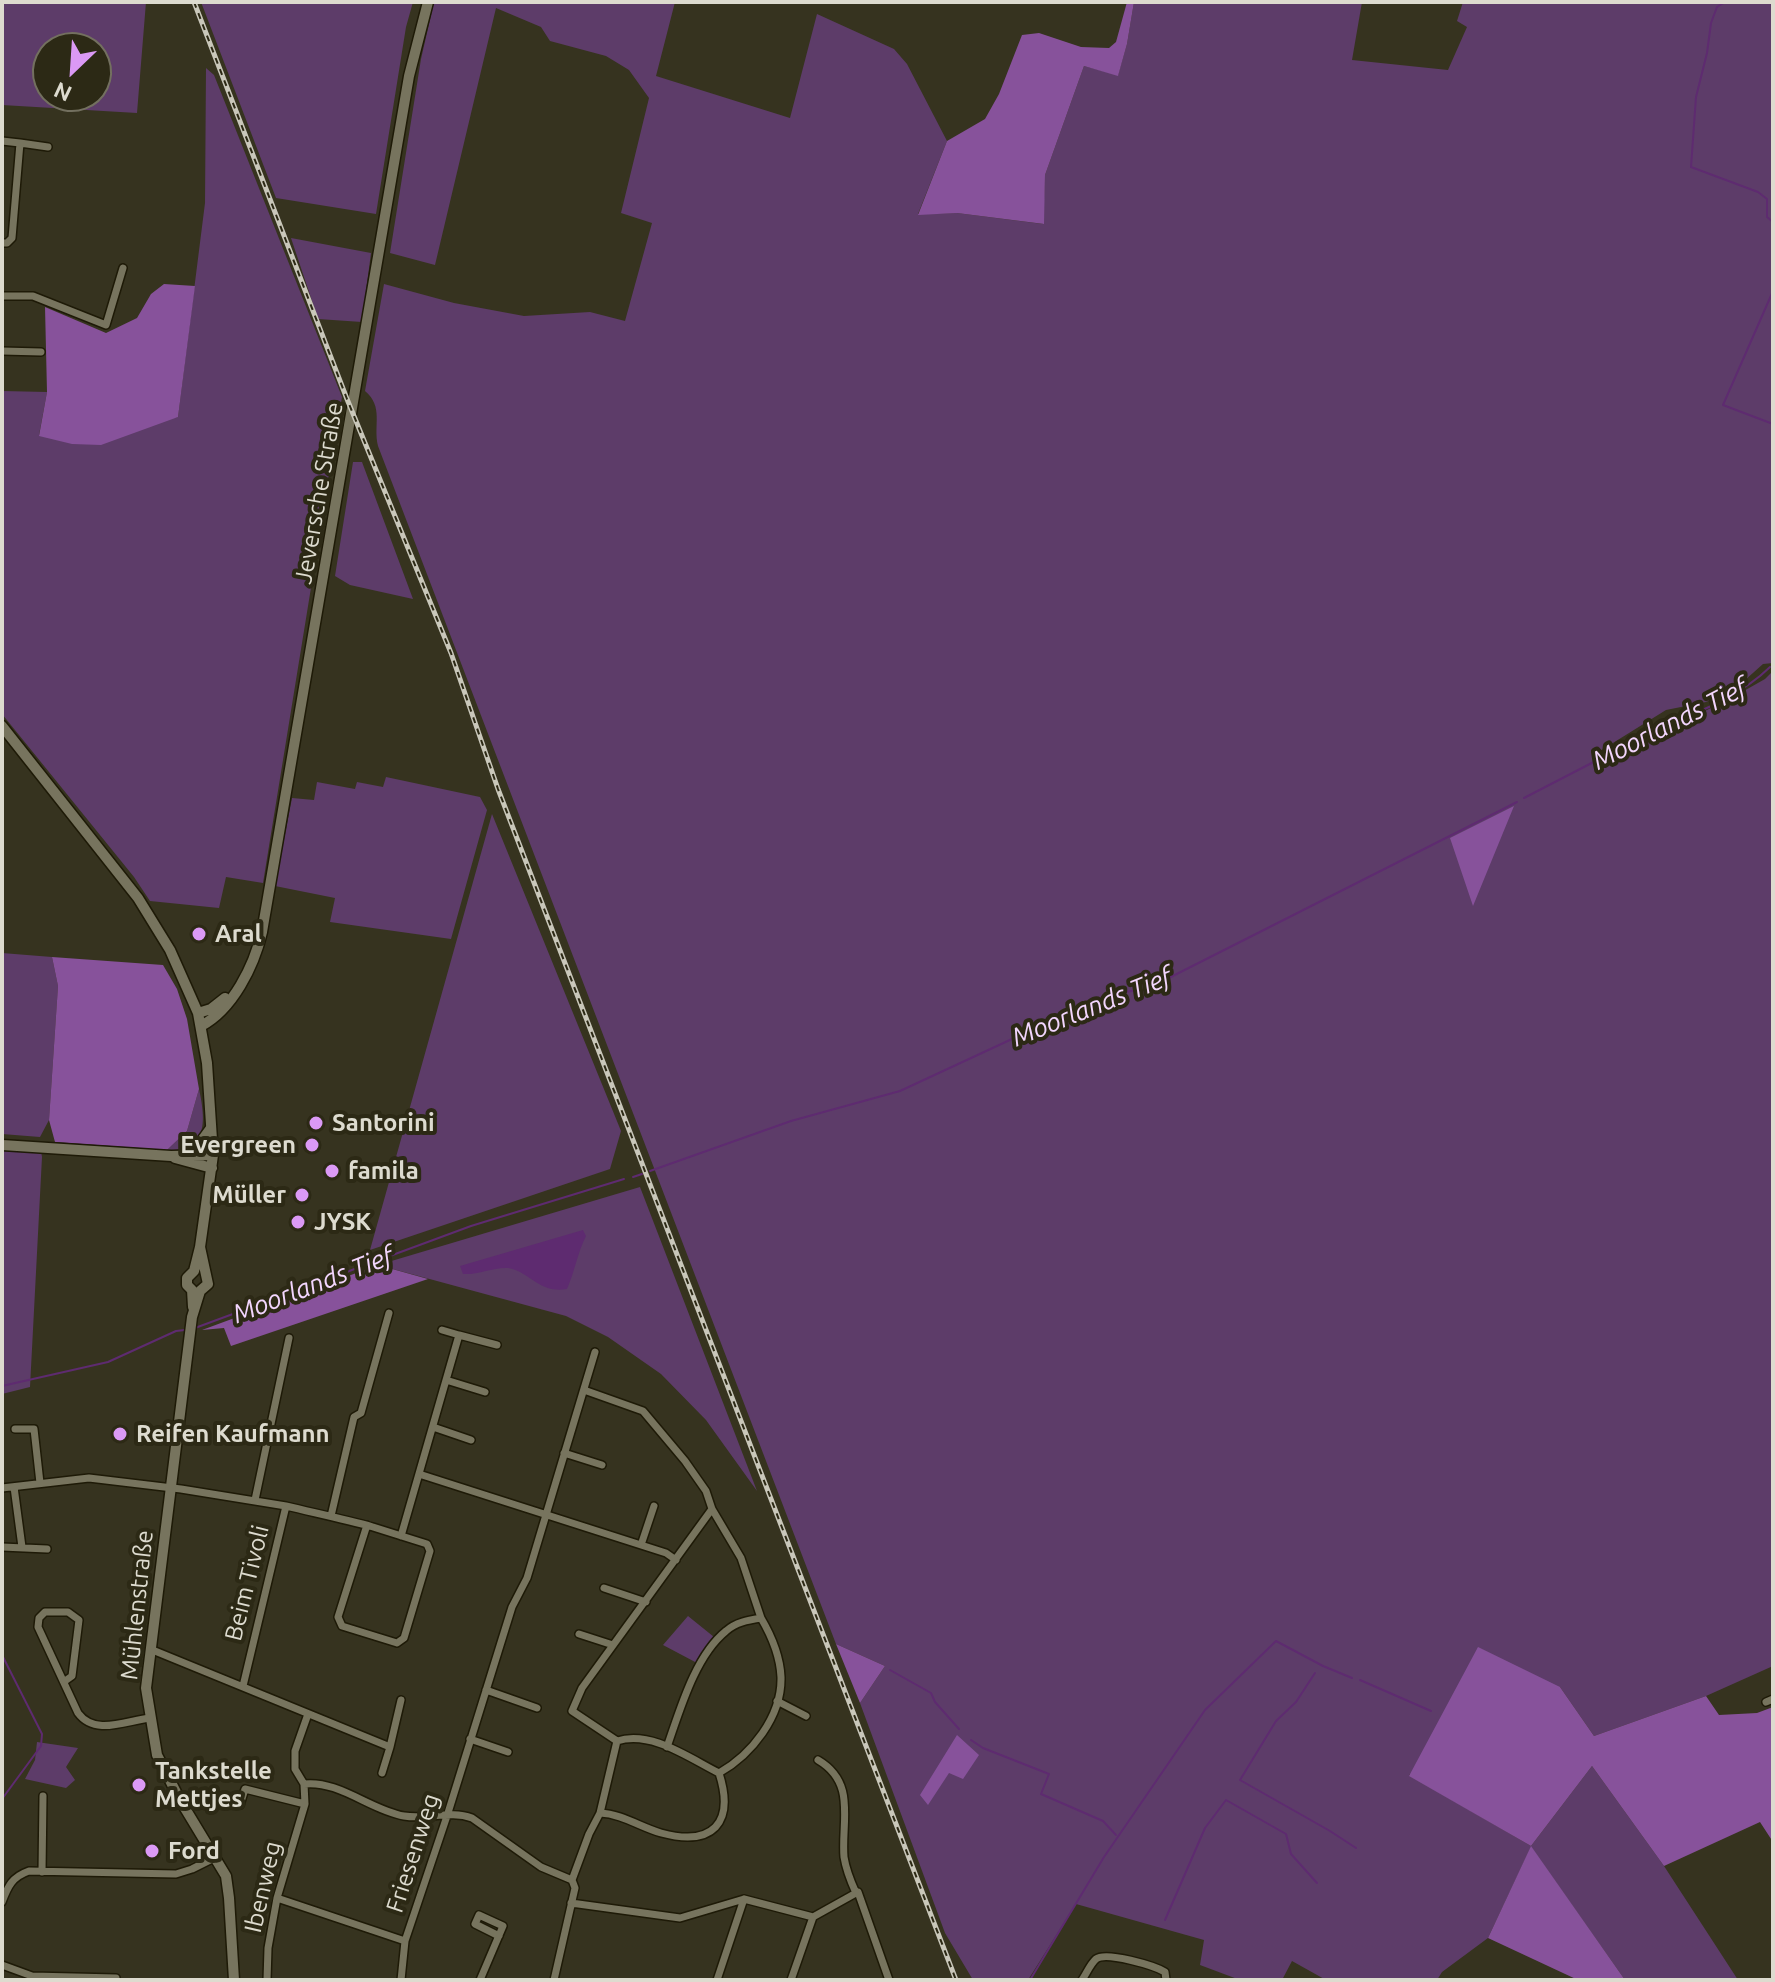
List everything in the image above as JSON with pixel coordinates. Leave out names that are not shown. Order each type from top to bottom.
[{"type":"street","name":"Jeversche Straße","points":[[201,1026],[214,1019],[239,987],[251,967],[262,932],[409,76],[428,2]]},
{"type":"street","points":[[2,141],[48,147]]},
{"type":"street","points":[[2,243],[12,238],[20,143]]},
{"type":"street","points":[[2,296],[33,296],[106,325],[123,268]]},
{"type":"street","points":[[2,351],[41,352]]},
{"type":"street","points":[[2,726],[138,898],[177,963],[198,1013],[213,1155],[199,1271]]},
{"type":"street","name":"Jeversche Straße","points":[[198,1013],[211,1009],[239,987]]},
{"type":"street","points":[[192,1154],[212,1126]]},
{"type":"street","points":[[2,1145],[171,1156],[213,1155]]},
{"type":"street","points":[[171,1156],[212,1168]]},
{"type":"street","points":[[199,1271],[208,1278],[208,1284],[196,1291],[186,1282],[188,1275],[199,1271]]},
{"type":"street","name":"Mühlenstraße","points":[[196,1291],[146,1688],[157,1755],[226,1876],[234,1980]]},
{"type":"street","points":[[331,1516],[354,1417],[361,1413],[389,1313]]},
{"type":"street","points":[[442,1330],[497,1345]]},
{"type":"street","points":[[401,1536],[459,1335]]},
{"type":"street","points":[[255,1500],[289,1338]]},
{"type":"street","name":"Friesenweg","points":[[401,1980],[405,1941],[512,1607],[527,1578],[595,1352]]},
{"type":"street","points":[[446,1380],[485,1392]]},
{"type":"street","points":[[584,1390],[643,1411],[685,1461],[706,1491],[712,1509],[741,1558],[761,1618],[771,1635],[781,1678],[777,1701],[752,1749],[737,1763],[719,1773]]},
{"type":"street","points":[[433,1427],[471,1440]]},
{"type":"street","points":[[15,1429],[34,1429],[40,1483]]},
{"type":"street","points":[[564,1453],[602,1465]]},
{"type":"street","points":[[419,1474],[666,1553],[676,1560]]},
{"type":"street","name":"Beim Tivoli","points":[[2,1488],[76,1477],[286,1506],[243,1686]]},
{"type":"street","points":[[14,1487],[22,1547]]},
{"type":"street","points":[[286,1506],[367,1525],[427,1544],[430,1551],[404,1638],[397,1643],[342,1626],[338,1617],[367,1525]]},
{"type":"street","points":[[641,1545],[654,1506]]},
{"type":"street","points":[[617,1741],[572,1711],[582,1688],[712,1509]]},
{"type":"street","points":[[2,1547],[47,1549]]},
{"type":"street","points":[[604,1588],[646,1602]]},
{"type":"street","points":[[65,1681],[72,1676],[79,1620],[68,1612],[45,1612],[39,1618],[38,1627],[78,1713],[93,1726],[150,1718]]},
{"type":"street","points":[[667,1747],[687,1690],[714,1643],[727,1629],[761,1618]]},
{"type":"street","points":[[579,1634],[613,1645]]},
{"type":"street","points":[[150,1649],[390,1747]]},
{"type":"street","points":[[486,1690],[537,1708]]},
{"type":"street","points":[[382,1773],[401,1700]]},
{"type":"street","points":[[777,1701],[806,1716]]},
{"type":"street","name":"Ibenweg","points":[[267,1980],[268,1948],[277,1898],[305,1804],[304,1784],[295,1769],[295,1751],[308,1714]]},
{"type":"street","points":[[600,1813],[612,1813],[662,1833],[696,1835],[712,1831],[726,1806],[719,1773],[667,1747],[630,1737],[617,1741]]},
{"type":"street","points":[[470,1739],[508,1752]]},
{"type":"street","points":[[554,1980],[575,1888],[572,1880],[600,1813],[617,1741]]},
{"type":"street","points":[[818,1760],[832,1770],[844,1799],[847,1811],[843,1841],[845,1861],[886,1979]]},
{"type":"street","points":[[304,1784],[326,1785],[387,1812],[408,1817],[460,1814],[472,1818],[541,1867],[572,1880]]},
{"type":"street","points":[[240,1805],[245,1789],[305,1804]]},
{"type":"street","points":[[42,1872],[43,1796]]},
{"type":"street","points":[[2,1902],[8,1885],[16,1876],[29,1871],[176,1874],[216,1857]]},
{"type":"street","points":[[791,1980],[813,1917],[857,1893]]},
{"type":"street","points":[[277,1898],[405,1941]]},
{"type":"street","points":[[571,1903],[680,1918],[744,1899],[813,1917]]},
{"type":"street","points":[[717,1980],[744,1899]]},
{"type":"street","points":[[483,1979],[499,1936]]},
{"type":"street","points":[[1082,1980],[1097,1958],[1105,1956],[1156,1966],[1165,1972],[1166,1980]]},
{"type":"street","points":[[2,1965],[32,1976],[116,1978]]},
{"type":"shaded area","points":[[2,2],[146,2],[137,113],[112,112],[112,32],[32,32],[32,107],[2,105]]},
{"type":"shaded area","points":[[201,2],[413,2],[406,27],[376,214],[276,198]]},
{"type":"shaded area","points":[[434,2],[675,2],[656,76],[790,118],[817,14],[894,49],[907,64],[947,141],[918,214],[957,213],[1043,224],[1045,175],[1084,66],[1118,75],[1134,2],[1362,2],[1352,60],[1448,70],[1467,27],[1457,21],[1463,2],[1773,2],[1773,663],[1763,664],[1735,689],[1706,702],[1666,710],[1592,756],[1600,765],[1742,692],[1773,671],[1773,1666],[1706,1696],[1594,1736],[1560,1687],[1409,1775],[1531,1846],[1592,1766],[1664,1866],[1738,1980],[1625,1980],[1531,1847],[1488,1938],[1442,1972],[1437,1980],[1326,1980],[1292,1961],[1282,1980],[1240,1980],[1200,1965],[1204,1940],[1076,1904],[1028,1980],[973,1980],[945,1933],[860,1703],[885,1666],[836,1644],[378,446],[376,410],[365,391],[384,284],[454,303],[524,316],[590,312],[625,321],[652,223],[621,213],[649,98],[629,70],[606,56],[550,41],[541,27],[496,8],[435,265],[390,253],[421,59]]},
{"type":"shaded area","points":[[1127,2],[1134,2],[1118,76],[1084,66],[1045,175],[1044,224],[957,213],[918,215],[947,141],[985,119],[999,94],[1022,35],[1039,33],[1081,47],[1109,48],[1116,42]]},
{"type":"shaded area","points":[[206,68],[214,75],[342,397],[263,883],[226,877],[219,908],[150,901],[2,714],[2,391],[47,392],[39,435],[178,417],[205,203]]},
{"type":"shaded area","points":[[291,238],[371,253],[362,322],[318,319]]},
{"type":"shaded area","points":[[164,284],[195,286],[178,417],[101,445],[72,444],[39,436],[47,392],[45,307],[106,333],[137,318],[151,294]]},
{"type":"shaded area","points":[[353,462],[362,462],[413,599],[350,585],[335,576]]},
{"type":"shaded area","points":[[386,777],[480,797],[487,810],[451,939],[330,922],[335,898],[275,886],[292,798],[314,800],[317,782],[355,789],[357,782],[383,787]]},
{"type":"shaded area","points":[[1514,806],[1473,906],[1450,838]]},
{"type":"shaded area","points":[[492,814],[621,1131],[610,1169],[370,1250]]},
{"type":"shaded area","points":[[2,953],[52,957],[58,986],[49,1120],[40,1137],[2,1134]]},
{"type":"shaded area","points":[[52,957],[163,965],[177,989],[187,1019],[199,1089],[187,1131],[167,1150],[55,1142],[49,1120],[58,986]]},
{"type":"shaded area","points":[[199,1089],[203,1123],[197,1140],[190,1146],[167,1150],[187,1131]]},
{"type":"shaded area","points":[[2,1148],[41,1151],[42,1157],[30,1387],[2,1394]]},
{"type":"shaded area","points":[[640,1187],[757,1491],[706,1420],[661,1374],[608,1337],[566,1316],[378,1265]]},
{"type":"shaded area","points":[[583,1230],[586,1236],[567,1289],[549,1288],[508,1268],[463,1274],[460,1266]]},
{"type":"shaded area","points":[[378,1265],[428,1279],[231,1346],[224,1328],[202,1330]]},
{"type":"shaded area","points":[[688,1616],[714,1637],[697,1663],[663,1645]]},
{"type":"shaded area","points":[[836,1644],[885,1666],[860,1703]]},
{"type":"shaded area","points":[[1478,1647],[1560,1687],[1594,1736],[1706,1696],[1719,1715],[1757,1713],[1773,1707],[1773,1842],[1760,1822],[1664,1866],[1592,1766],[1531,1846],[1409,1776]]},
{"type":"shaded area","points":[[957,1735],[979,1755],[963,1779],[949,1773],[928,1805],[920,1795]]},
{"type":"shaded area","points":[[37,1742],[78,1748],[66,1767],[75,1780],[66,1788],[25,1779],[35,1760]]},
{"type":"shaded area","points":[[1531,1846],[1625,1980],[1578,1980],[1488,1938]]},
{"type":"waterway","points":[[1725,2],[1717,7],[1711,23],[1696,97],[1691,167],[1758,192],[1767,199],[1767,217],[1773,222]]},
{"type":"waterway","points":[[1773,291],[1723,405],[1773,424]]},
{"type":"waterway","name":"Moorlands Tief","points":[[1524,798],[1671,722],[1724,700],[1770,667]]},
{"type":"waterway","name":"Moorlands Tief","points":[[650,1171],[791,1121],[900,1091],[1109,994],[1147,989],[1517,802]]},
{"type":"waterway","name":"Moorlands Tief","points":[[633,1177],[642,1174]]},
{"type":"waterway","name":"Moorlands Tief","points":[[195,1328],[471,1226],[624,1179]]},
{"type":"waterway","name":"Moorlands Tief","points":[[2,1386],[108,1362],[176,1331],[185,1330]]},
{"type":"waterway","points":[[1030,1980],[1104,1857],[1205,1710],[1276,1641],[1352,1678]]},
{"type":"waterway","points":[[2,1655],[42,1734],[41,1746],[2,1799]]},
{"type":"waterway","points":[[890,1670],[931,1693],[959,1729]]},
{"type":"waterway","points":[[1315,1673],[1296,1702],[1276,1721],[1240,1780],[1356,1848]]},
{"type":"waterway","points":[[1360,1680],[1431,1711]]},
{"type":"waterway","points":[[971,1740],[983,1748],[1049,1774],[1041,1794],[1103,1821],[1116,1835]]},
{"type":"waterway","points":[[1165,1920],[1205,1828],[1226,1800],[1286,1834],[1291,1854],[1317,1883]]},
{"type":"railway","points":[[194,2],[347,399],[451,653],[498,789],[956,1980]]},
{"type":"place","name":"Aral","points":[[199,934]]},
{"type":"place","name":"Santorini","points":[[316,1123]]},
{"type":"place","name":"Evergreen","points":[[312,1145]]},
{"type":"place","name":"famila","points":[[332,1171]]},
{"type":"place","name":"Müller","points":[[302,1195]]},
{"type":"place","name":"JYSK","points":[[298,1222]]},
{"type":"place","name":"Reifen Kaufmann","points":[[120,1434]]},
{"type":"place","name":"Tankstelle Mettjes","points":[[139,1785]]},
{"type":"place","name":"Ford","points":[[152,1851]]}]
